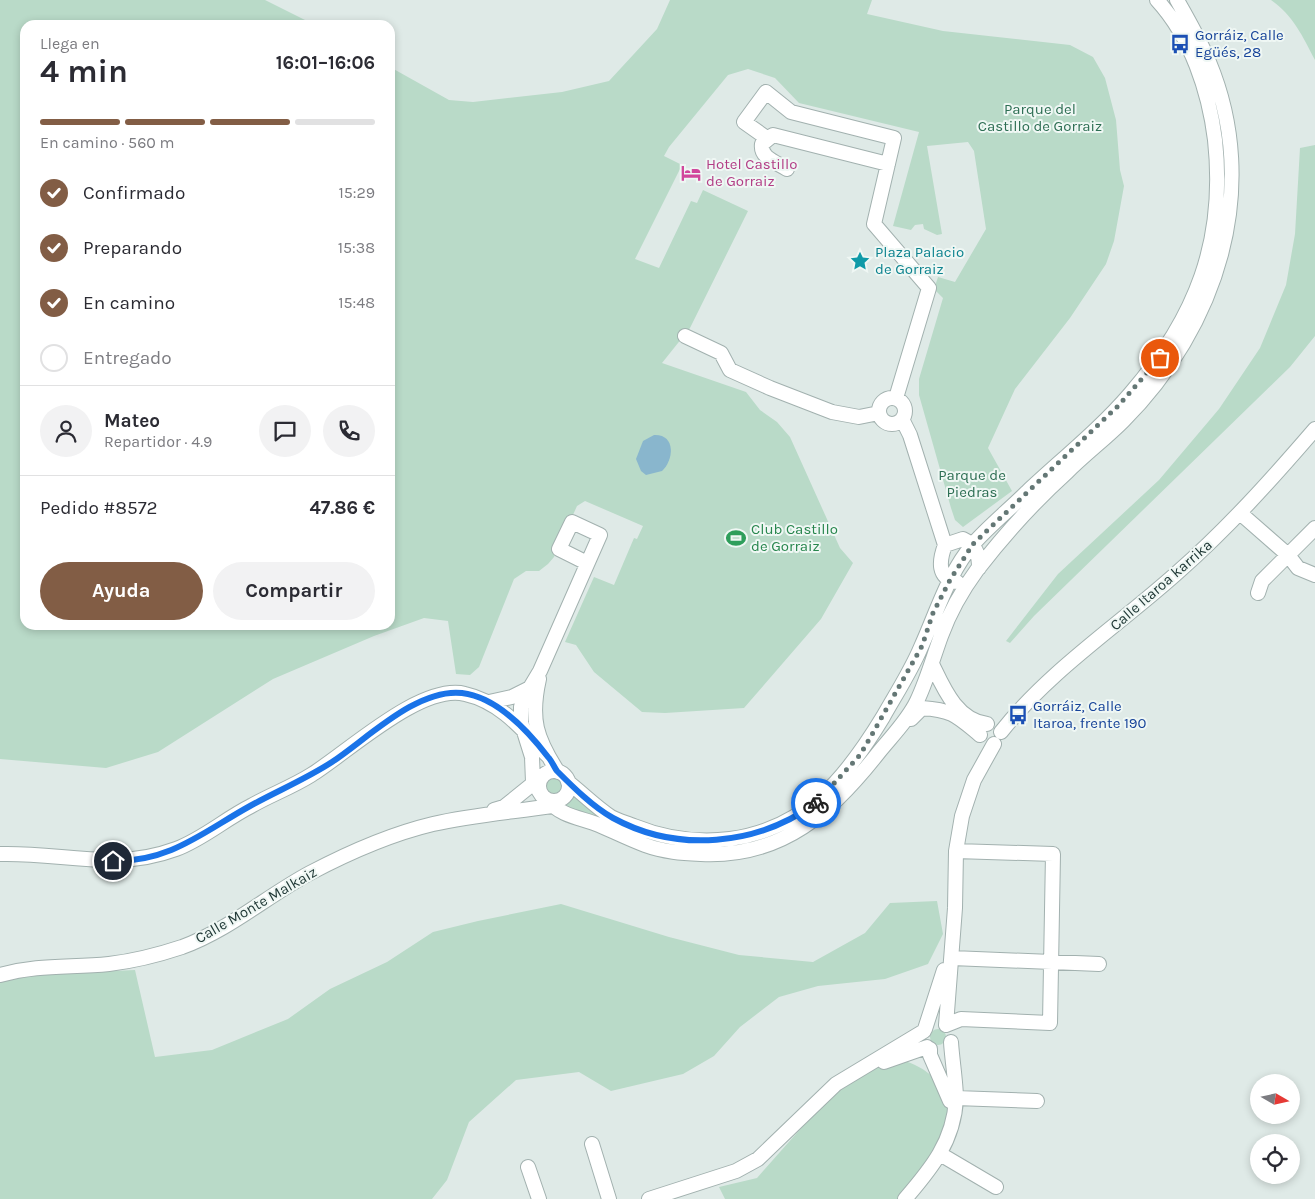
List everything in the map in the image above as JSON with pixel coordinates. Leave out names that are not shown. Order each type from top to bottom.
[{"type":"street","points":[[557,776],[612,818],[672,839],[693,841],[748,836],[798,816],[821,800],[860,755],[900,689],[950,580],[973,544],[1128,396],[1160,358],[1197,293],[1217,208],[1219,175],[1211,111],[1197,68],[1178,27],[1158,0]]},
{"type":"street","points":[[587,563],[540,671],[528,689],[521,707],[523,730],[532,757],[533,782],[550,801],[622,836],[669,852],[734,854],[776,841],[807,826],[831,807],[918,707],[941,636],[976,572],[1064,474],[1122,422],[1142,401],[1174,360],[1199,317],[1219,267],[1226,238],[1232,198],[1226,123],[1210,64],[1177,0]]},
{"type":"street","points":[[768,139],[744,122],[766,92],[791,112],[894,138],[874,224],[929,288],[896,398]]},
{"type":"street","points":[[786,169],[764,155],[762,144],[773,135],[888,164]]},
{"type":"street","points":[[685,336],[721,353],[730,370],[770,388],[832,412],[859,417],[879,414]]},
{"type":"street","points":[[896,398],[905,407],[902,420],[910,435],[945,545],[940,565],[942,573],[950,580],[959,582],[976,572],[979,556],[973,544],[963,539],[945,545]]},
{"type":"street","points":[[896,398],[883,401],[879,414],[883,421],[891,424],[902,420]]},
{"type":"street","name":"Calle Itaroa karrika","points":[[974,780],[997,738],[1032,696],[1179,572],[1240,512],[1315,429]]},
{"type":"street","points":[[1240,512],[1288,555],[1298,568],[1315,575]]},
{"type":"street","points":[[1258,593],[1262,581],[1315,528]]},
{"type":"street","points":[[909,672],[932,668]]},
{"type":"street","points":[[932,668],[953,704],[978,722],[988,744],[997,738],[996,725],[983,732]]},
{"type":"street","points":[[540,671],[534,700],[534,719],[538,735],[567,794],[550,801]]},
{"type":"street","points":[[488,702],[512,696],[528,689]]},
{"type":"street","points":[[900,689],[905,698],[918,707],[943,710],[962,718],[983,732]]},
{"type":"street","points":[[0,854],[48,855],[84,861],[127,861],[175,850],[193,842],[250,806],[309,777],[402,712],[423,702],[453,693],[464,693],[488,702],[506,713],[548,756]]},
{"type":"street","points":[[905,1199],[940,1154],[952,1127],[956,1098],[951,1042],[952,1032],[946,1024],[952,958],[956,851],[962,816],[974,780],[983,732]]},
{"type":"street","points":[[550,801],[539,786],[557,776]]},
{"type":"street","name":"Calle Monte Malkaiz","points":[[477,816],[504,807],[533,782],[557,776]]},
{"type":"street","name":"Calle Monte Malkaiz","points":[[0,975],[25,968],[116,962],[145,958],[184,946],[220,929],[309,874],[387,838],[431,824],[550,801]]},
{"type":"street","points":[[649,1199],[736,1171],[758,1158],[836,1084],[925,1030],[932,1023],[946,1024],[961,1019],[1050,1023],[1053,854],[956,851]]},
{"type":"street","points":[[952,938],[923,1039],[950,1097],[952,1127]]},
{"type":"street","points":[[952,958],[1099,964]]},
{"type":"street","points":[[836,1084],[875,1065],[928,1048],[942,1051],[951,1042]]},
{"type":"street","points":[[956,1098],[1037,1100]]},
{"type":"street","points":[[592,1144],[609,1199]]},
{"type":"street","points":[[940,1154],[996,1187]]},
{"type":"street","points":[[528,1167],[539,1199]]},
{"type":"green space","points":[[0,0],[265,0],[305,20],[20,20],[20,630],[391,630],[273,679],[158,752],[106,768],[0,759]]},
{"type":"green space","points":[[670,0],[872,0],[867,14],[943,31],[1070,45],[1093,57],[1105,78],[1116,120],[1120,170],[1124,186],[1114,241],[1106,264],[1070,318],[1015,389],[988,448],[1012,491],[963,527],[955,520],[919,395],[919,379],[943,298],[934,289],[938,277],[955,282],[986,229],[974,151],[968,142],[927,146],[942,234],[937,235],[924,229],[923,224],[915,225],[911,230],[893,226],[919,132],[799,103],[775,78],[748,69],[728,75],[669,147],[664,156],[682,165],[635,259],[659,268],[691,201],[697,203],[703,190],[748,211],[690,328],[662,363],[746,392],[760,410],[777,422],[790,437],[840,548],[853,563],[821,619],[744,708],[665,713],[642,712],[594,672],[576,645],[565,642],[594,577],[614,585],[634,538],[637,539],[643,526],[585,501],[577,506],[554,557],[548,564],[539,571],[526,571],[514,579],[479,667],[470,675],[456,674],[448,621],[424,618],[395,628],[395,70],[449,100],[473,102],[562,92],[609,81],[657,29]]},
{"type":"green space","points":[[1271,0],[1315,0],[1315,60],[1302,35],[1291,20]]},
{"type":"green space","points":[[1315,145],[1315,336],[1290,367],[1034,616],[1010,643],[1006,641],[1058,574],[1159,480],[1219,409],[1260,348],[1286,285],[1295,234],[1300,148]]},
{"type":"green space","points":[[555,777],[562,779],[564,786],[562,793],[555,795],[548,793],[546,786],[548,779]]},
{"type":"green space","points":[[575,793],[598,812],[604,821],[561,807],[569,802]]},
{"type":"green space","points":[[937,901],[943,934],[928,964],[885,979],[818,986],[779,997],[740,1027],[714,1056],[683,1074],[611,1091],[579,1072],[516,1080],[469,1122],[447,1180],[432,1199],[0,1199],[0,982],[26,975],[135,970],[155,1057],[212,1050],[288,1019],[330,989],[387,962],[433,932],[561,904],[669,937],[739,955],[813,962],[865,933],[890,903]]},
{"type":"green space","points":[[935,1029],[941,1029],[946,1034],[944,1043],[935,1045],[930,1040],[930,1034]]},
{"type":"green space","points":[[905,1061],[917,1066],[936,1080],[946,1099],[948,1110],[947,1123],[939,1144],[929,1160],[898,1199],[725,1199],[719,1187],[757,1178],[827,1099],[847,1083],[882,1065]]},
{"type":"water","points":[[654,435],[666,439],[671,448],[671,455],[662,471],[646,475],[641,471],[636,459],[643,441]]},
{"type":"way so far","points":[[816,803],[821,800],[860,755],[902,685],[922,646],[933,613],[950,580],[973,544],[1118,406],[1160,358]]},
{"type":"place","name":"Gorráiz, Calle Egüés, 28","points":[[1180,44]]},
{"type":"place","name":"Hotel Castillo de Gorraiz","points":[[691,173]]},
{"type":"place","name":"Plaza Palacio de Gorraiz","points":[[860,261]]},
{"type":"place","name":"Club Castillo de Gorraiz","points":[[736,538]]},
{"type":"place","name":"Gorráiz, Calle Itaroa, frente 190","points":[[1018,715]]},
{"type":"route","points":[[113,861],[127,861],[175,850],[193,842],[250,806],[309,777],[380,724],[423,702],[453,693],[464,693],[495,705],[506,713],[548,756],[558,772],[563,774],[568,782],[591,801],[612,818],[652,833],[672,839],[693,841],[711,841],[748,836],[798,816],[816,803]]},
{"type":"park label","name":"Parque del Castillo de Gorraiz","points":[[1040,118]]},
{"type":"park label","name":"Parque de Piedras","points":[[972,484]]}]
